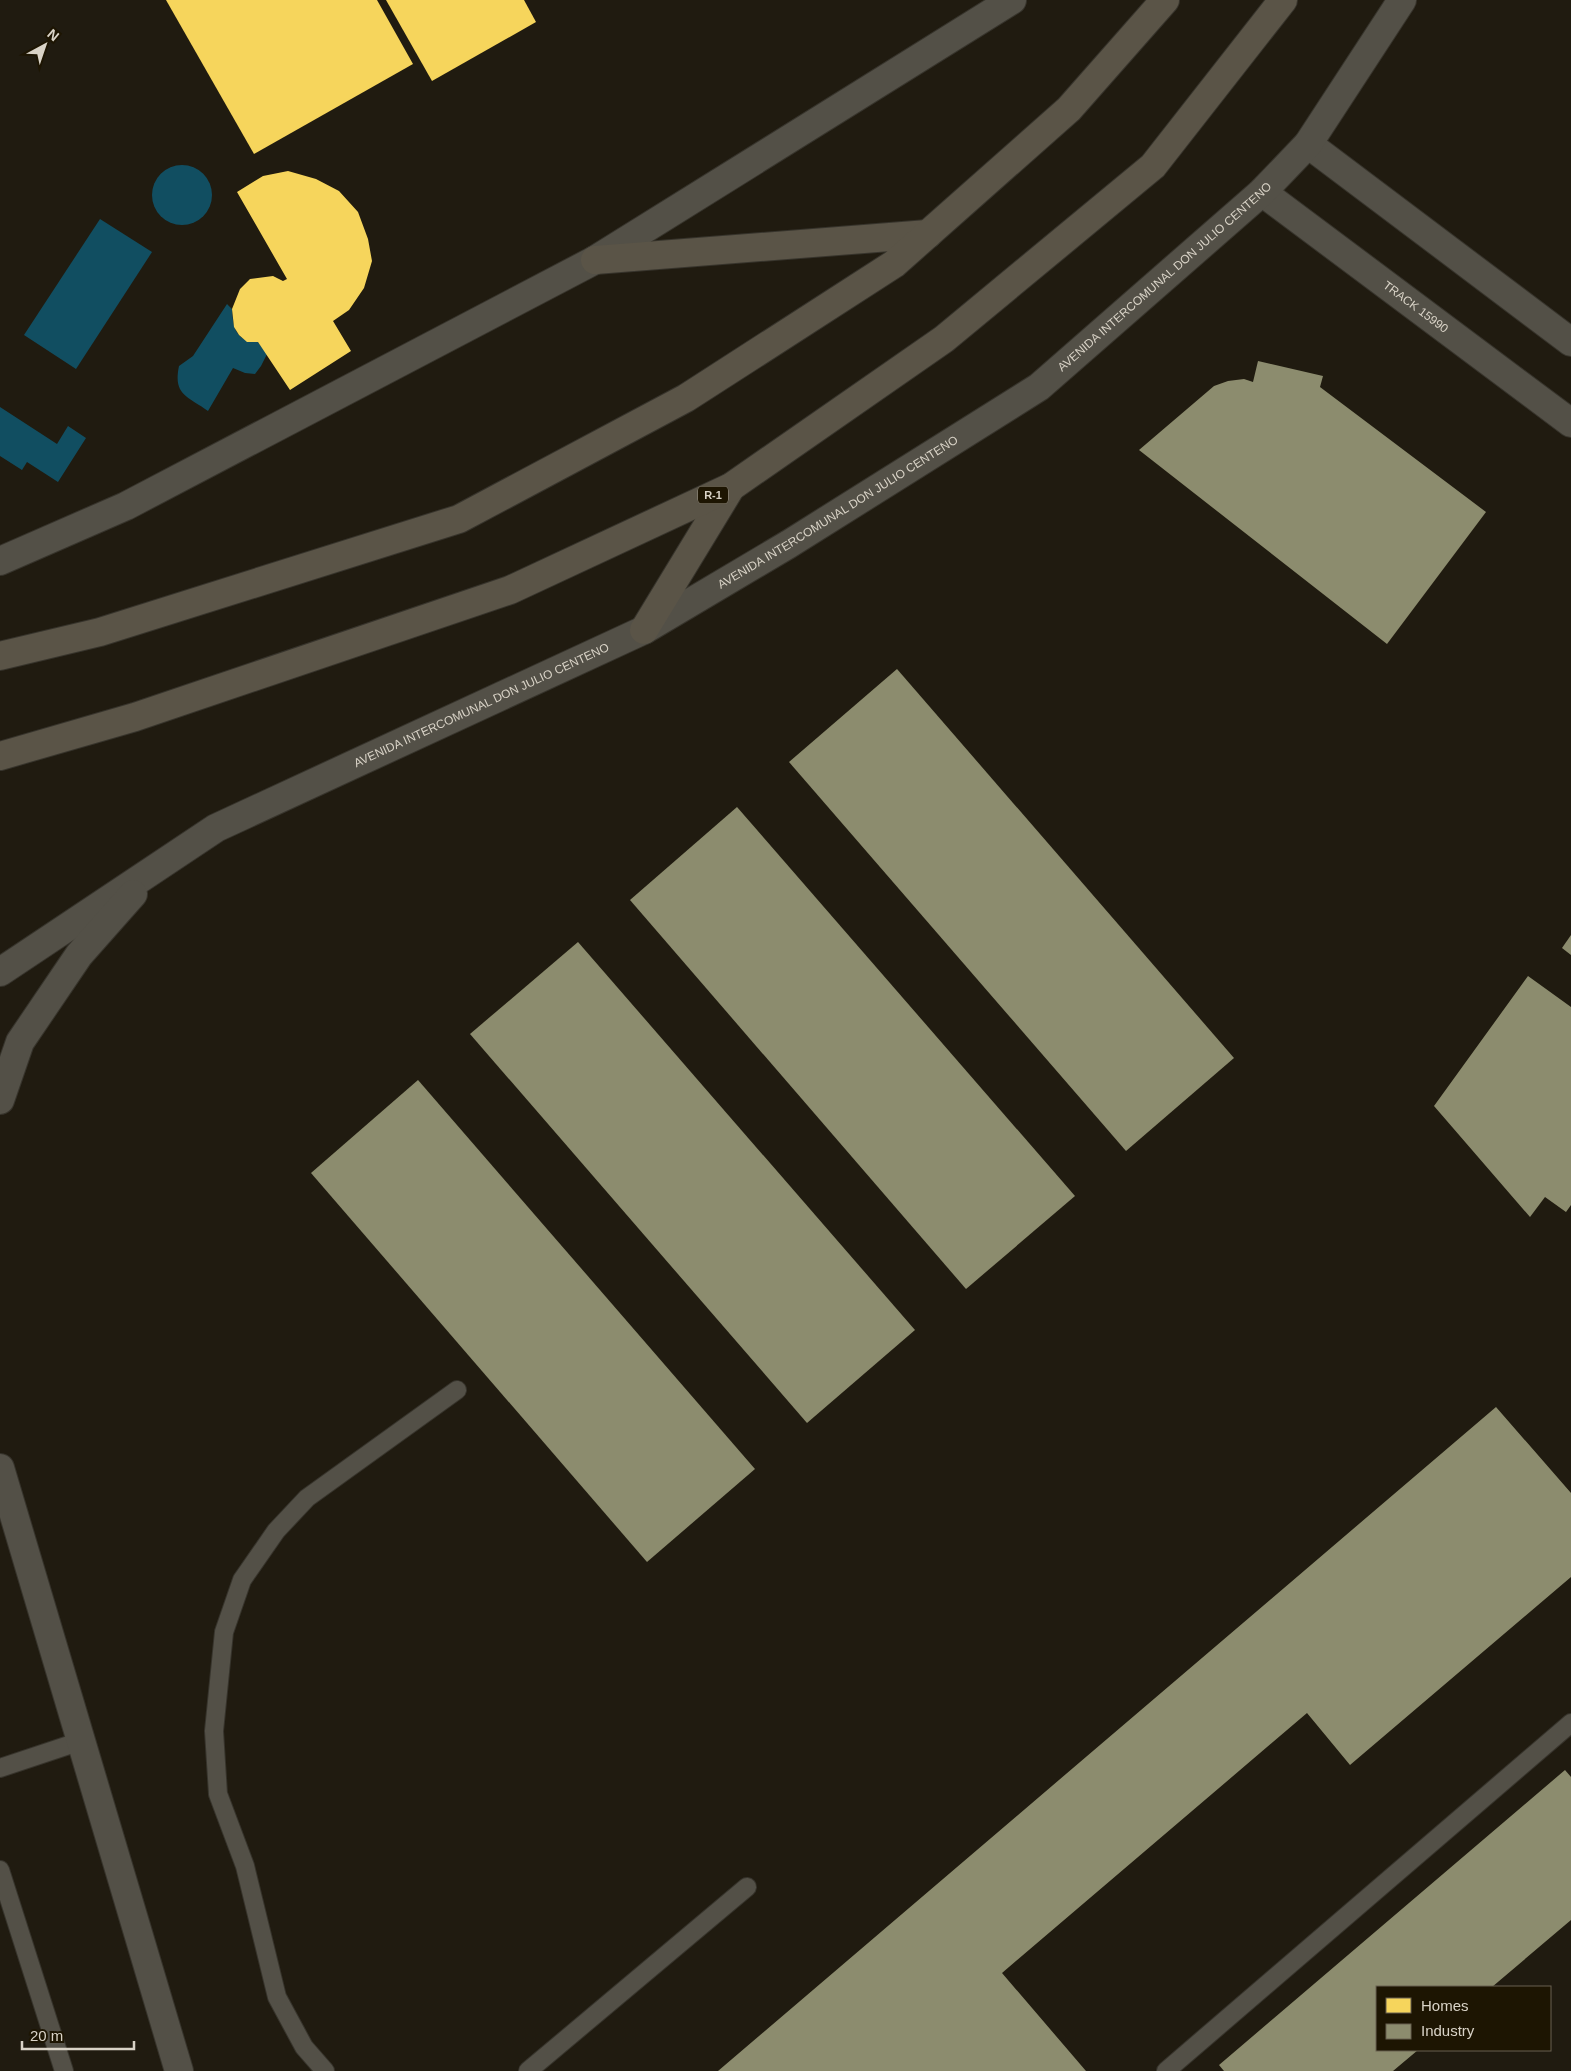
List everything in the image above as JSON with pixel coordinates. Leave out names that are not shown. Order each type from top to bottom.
[{"type":"main road","points":[[0,656],[100,632],[459,519],[686,398],[894,264],[1069,109],[1165,0]]},
{"type":"main road","name":"R-1","points":[[0,756],[135,717],[510,590],[732,487],[944,339],[1153,166],[1283,0]]},
{"type":"main road","points":[[596,260],[928,234]]},
{"type":"main road","points":[[644,630],[732,487]]},
{"type":"street","points":[[0,561],[126,506],[596,260],[1012,0]]},
{"type":"street","name":"AVENIDA INTERCOMUNAL DON JULIO CENTENO","points":[[0,972],[216,828],[644,630],[789,544],[1039,387],[1262,192],[1308,144],[1402,0]]},
{"type":"street","points":[[1308,144],[1571,342]]},
{"type":"street","name":"TRACK 15990","points":[[1262,192],[1571,423]]},
{"type":"street","points":[[0,1100],[20,1042],[79,955],[155,868]]},
{"type":"street","points":[[0,1468],[178,2071]]},
{"type":"lane","points":[[325,2071],[304,2047],[277,1997],[245,1866],[218,1794],[214,1731],[224,1632],[242,1580],[276,1531],[307,1498],[457,1390]]},
{"type":"lane","points":[[1166,2071],[1571,1723]]},
{"type":"lane","points":[[0,1768],[80,1741]]},
{"type":"lane","points":[[0,1870],[64,2071]]},
{"type":"lane","points":[[528,2071],[747,1887]]},
{"type":"water","points":[[182,165],[199,170],[207,178],[212,195],[207,212],[199,220],[182,225],[165,220],[157,212],[152,195],[157,178],[165,170]]},
{"type":"water","points":[[100,219],[152,252],[76,369],[24,335]]},
{"type":"water","points":[[227,304],[232,309],[233,322],[237,333],[245,339],[258,342],[267,354],[255,374],[245,373],[233,368],[208,411],[183,394],[178,383],[179,366],[193,356]]},
{"type":"water","points":[[0,407],[57,444],[68,426],[86,438],[58,482],[27,462],[22,470],[0,456]]},
{"type":"building: Homes","points":[[166,0],[377,0],[413,64],[254,154]]},
{"type":"building: Homes","points":[[386,0],[524,0],[536,22],[432,81]]},
{"type":"building: Homes","points":[[288,171],[316,179],[339,191],[358,212],[368,239],[372,261],[364,288],[349,310],[333,321],[351,351],[290,390],[258,342],[247,342],[239,335],[234,327],[232,309],[240,289],[250,279],[273,276],[283,281],[287,279],[237,192],[263,176]]},
{"type":"building: Industry","points":[[1258,361],[1323,376],[1320,387],[1486,512],[1387,644],[1139,450],[1214,386],[1228,381],[1244,379],[1253,382]]},
{"type":"building: Industry","points":[[897,669],[1234,1058],[1126,1151],[789,762]]},
{"type":"building: Industry","points":[[737,807],[1075,1196],[966,1289],[630,900]]},
{"type":"building: Industry","points":[[1571,935],[1571,955],[1562,948]]},
{"type":"building: Industry","points":[[578,942],[915,1330],[807,1423],[470,1034]]},
{"type":"building: Industry","points":[[1528,976],[1571,1007],[1571,1205],[1566,1212],[1545,1197],[1530,1217],[1434,1106]]},
{"type":"building: Industry","points":[[418,1080],[755,1469],[647,1562],[311,1173]]},
{"type":"building: Industry","points":[[1496,1407],[1571,1493],[1571,1577],[1350,1765],[1307,1713],[1002,1973],[1086,2071],[718,2071]]},
{"type":"building: Industry","points":[[1565,1770],[1571,1777],[1571,1920],[1493,1986],[1376,1986],[1376,2051],[1417,2051],[1393,2071],[1224,2071],[1219,2065]]}]
